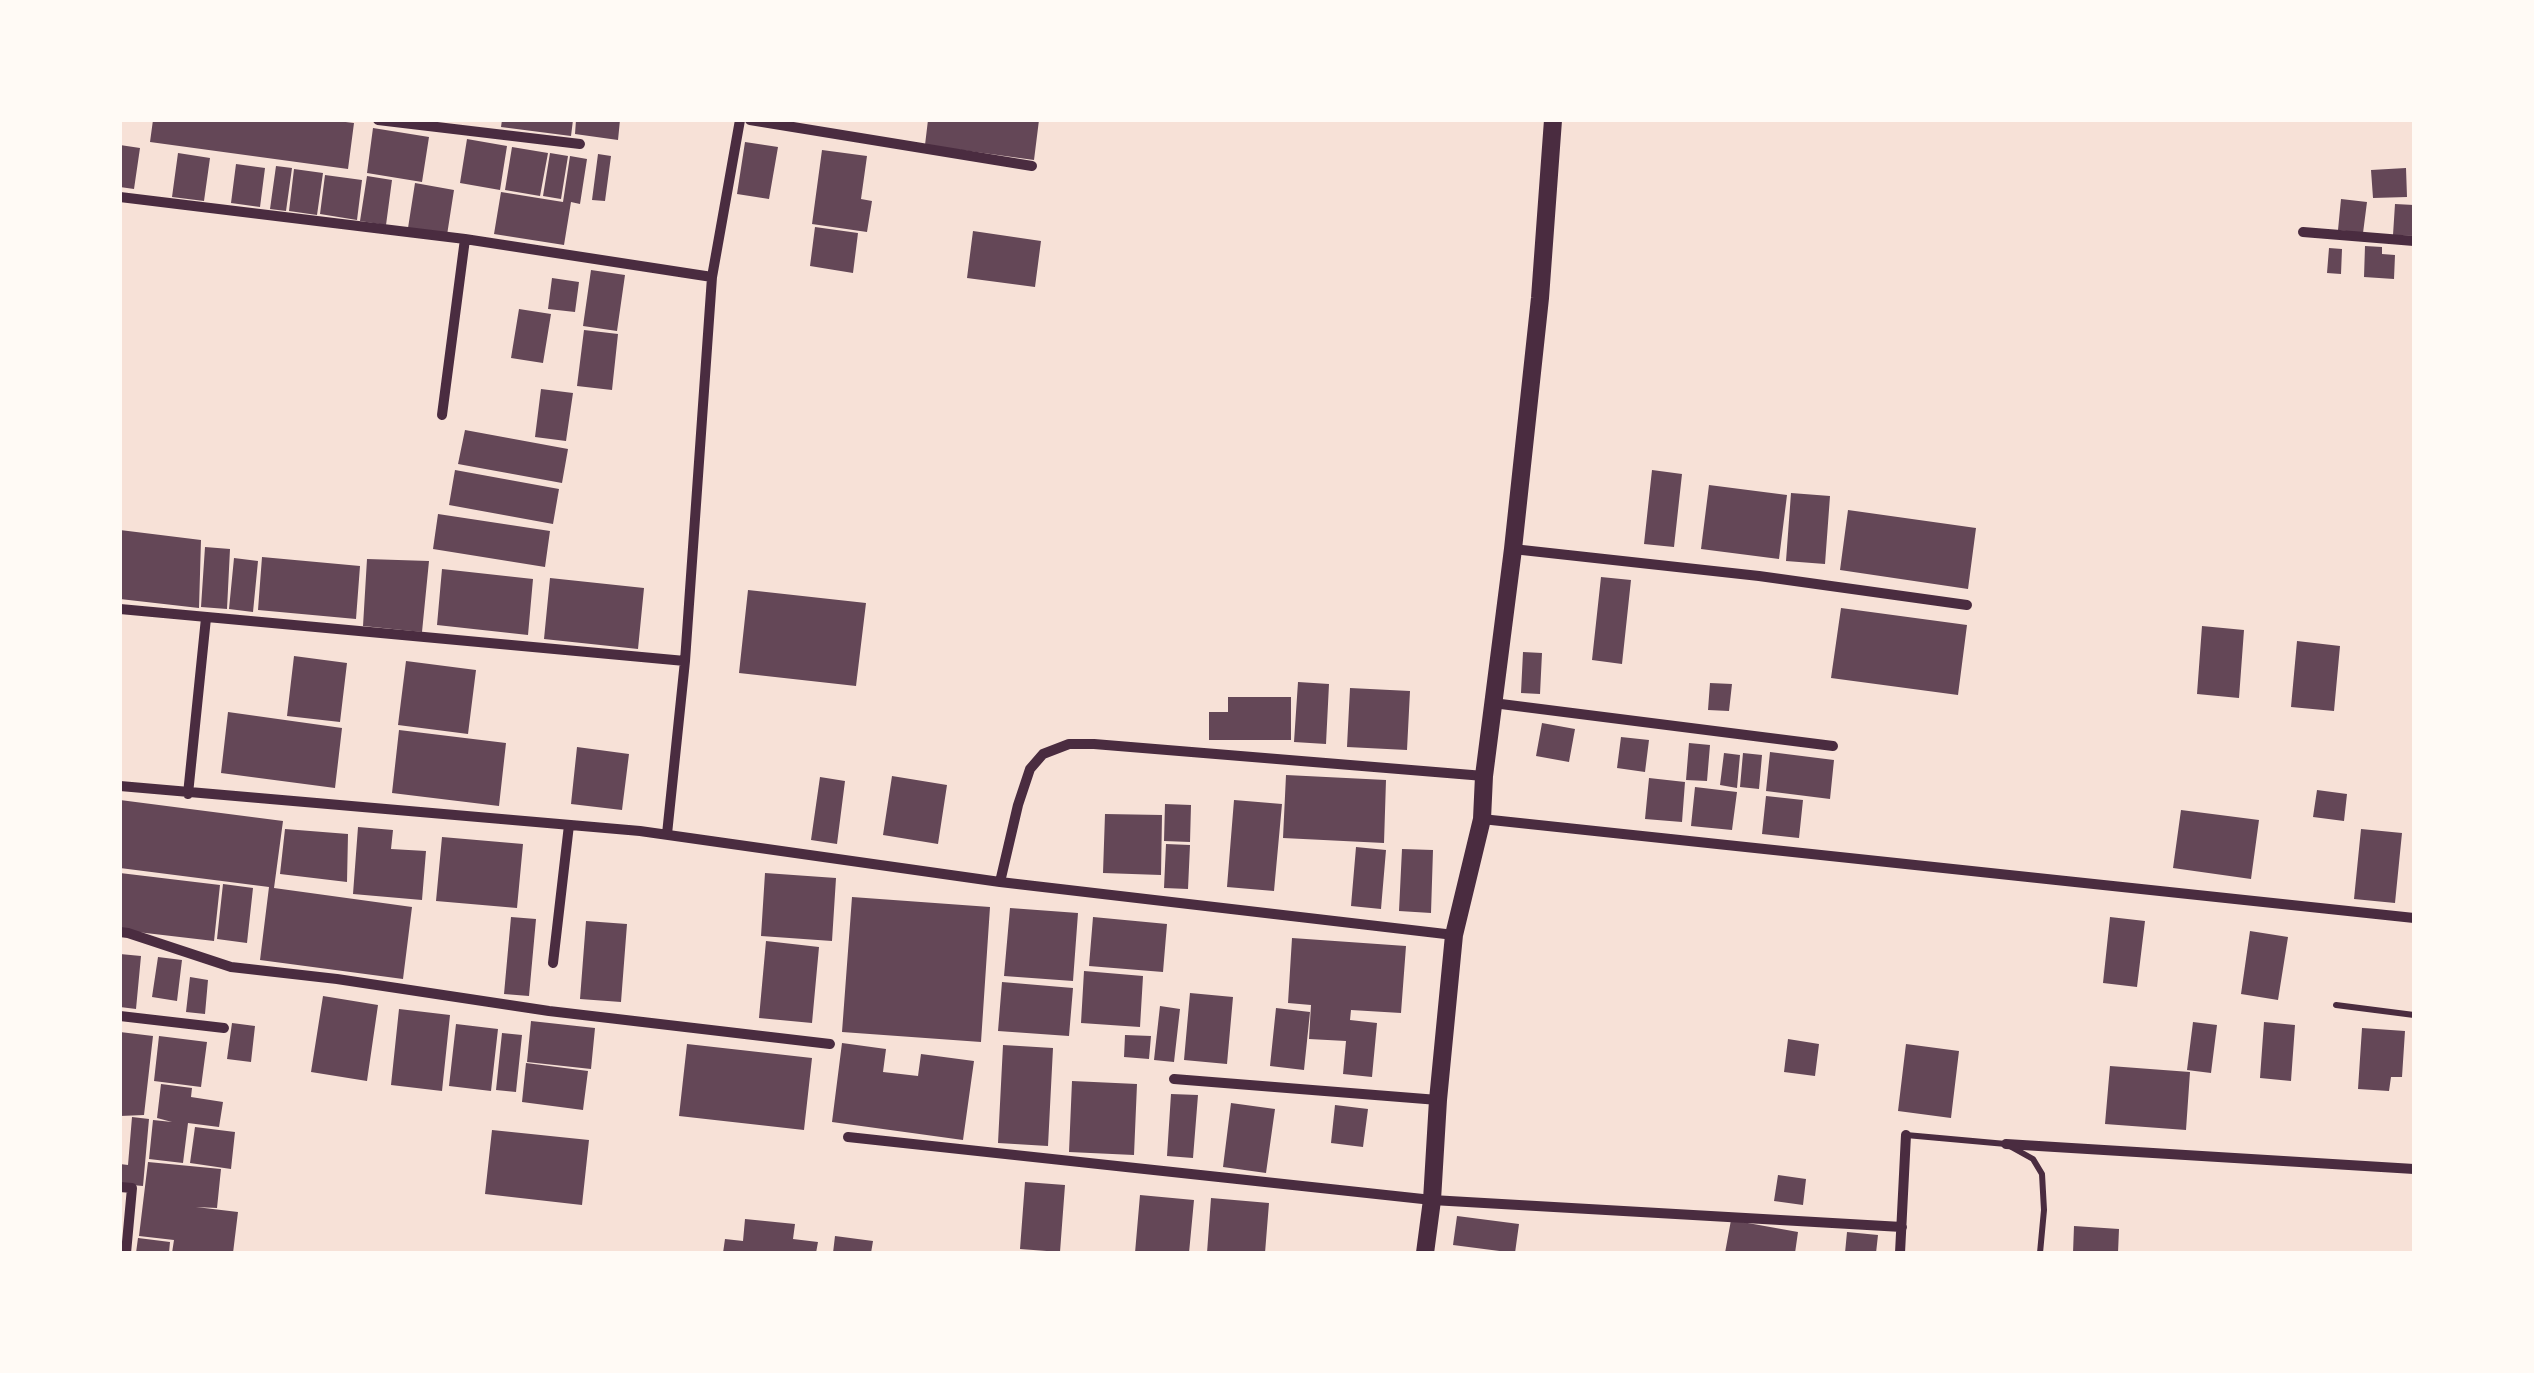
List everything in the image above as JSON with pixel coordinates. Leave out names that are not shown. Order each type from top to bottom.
[{"type":"street","points":[[378,120],[580,144]]},
{"type":"street","points":[[667,834],[685,662],[712,277],[740,120]]},
{"type":"street","points":[[750,120],[1032,166]]},
{"type":"street","points":[[1425,1253],[1454,935],[1482,819],[1513,548],[1540,298],[1553,120]]},
{"type":"street","points":[[120,197],[465,240],[712,277]]},
{"type":"street","points":[[2303,232],[2414,241]]},
{"type":"street","points":[[442,414],[465,240]]},
{"type":"street","points":[[1513,548],[1967,604]]},
{"type":"street","points":[[120,609],[685,662]]},
{"type":"street","points":[[188,794],[206,618]]},
{"type":"street","points":[[1493,703],[1833,746]]},
{"type":"street","points":[[1000,882],[1030,768],[1043,754],[1069,744],[1484,776]]},
{"type":"street","points":[[120,786],[667,834],[1000,882],[1454,935]]},
{"type":"street","points":[[1482,819],[2414,918]]},
{"type":"street","points":[[554,963],[569,825]]},
{"type":"street","points":[[120,932],[231,967],[548,1011],[830,1044]]},
{"type":"street","points":[[120,1016],[224,1028]]},
{"type":"street","points":[[1174,1079],[1438,1100]]},
{"type":"street","points":[[1900,1253],[1906,1135]]},
{"type":"street","points":[[848,1136],[1432,1200],[1902,1227]]},
{"type":"street","points":[[2006,1144],[2414,1169]]},
{"type":"street","points":[[120,1187],[132,1188],[126,1253]]},
{"type":"lane","points":[[2336,1005],[2414,1015]]},
{"type":"lane","points":[[1906,1135],[2006,1144],[2033,1159],[2042,1174],[2040,1253]]},
{"type":"building","points":[[153,120],[354,123],[348,169],[150,142]]},
{"type":"building","points":[[502,120],[573,120],[571,136],[501,127]]},
{"type":"building","points":[[576,120],[620,120],[618,140],[575,134]]},
{"type":"building","points":[[928,120],[1039,120],[1034,160],[925,145]]},
{"type":"building","points":[[373,128],[429,137],[422,182],[367,173]]},
{"type":"building","points":[[467,139],[507,146],[500,190],[460,183]]},
{"type":"building","points":[[745,142],[778,147],[769,199],[737,194]]},
{"type":"building","points":[[120,145],[140,148],[134,189],[120,187]]},
{"type":"building","points":[[512,147],[548,153],[540,196],[505,190]]},
{"type":"building","points":[[822,150],[867,156],[861,199],[872,201],[867,232],[812,224]]},
{"type":"building","points":[[178,153],[210,158],[204,201],[172,197]]},
{"type":"building","points":[[550,153],[568,156],[561,199],[543,196]]},
{"type":"building","points":[[598,154],[611,156],[605,201],[592,200]]},
{"type":"building","points":[[570,156],[587,159],[580,204],[571,202],[564,245],[494,234],[501,192],[563,202]]},
{"type":"building","points":[[236,164],[265,168],[260,207],[231,203]]},
{"type":"building","points":[[276,166],[292,168],[286,211],[270,209]]},
{"type":"building","points":[[2406,168],[2407,197],[2373,198],[2371,170]]},
{"type":"building","points":[[294,169],[323,173],[317,215],[289,211]]},
{"type":"building","points":[[325,175],[362,180],[357,220],[320,214]]},
{"type":"building","points":[[367,176],[392,180],[386,225],[360,221]]},
{"type":"building","points":[[415,183],[454,190],[447,235],[408,228]]},
{"type":"building","points":[[2341,199],[2367,202],[2363,233],[2338,230]]},
{"type":"building","points":[[2395,204],[2414,205],[2414,236],[2393,235]]},
{"type":"building","points":[[815,227],[858,233],[853,273],[810,266]]},
{"type":"building","points":[[973,231],[1041,241],[1035,287],[967,278]]},
{"type":"building","points":[[2365,246],[2382,247],[2382,254],[2395,255],[2394,279],[2364,277]]},
{"type":"building","points":[[2329,248],[2342,249],[2341,274],[2327,273]]},
{"type":"building","points":[[591,270],[625,275],[617,331],[583,326]]},
{"type":"building","points":[[552,278],[579,282],[575,312],[548,309]]},
{"type":"building","points":[[519,309],[551,314],[543,363],[511,358]]},
{"type":"building","points":[[584,330],[618,334],[612,390],[577,386]]},
{"type":"building","points":[[541,389],[573,393],[566,441],[535,437]]},
{"type":"building","points":[[465,430],[568,449],[562,483],[458,464]]},
{"type":"building","points":[[455,470],[559,489],[553,524],[449,505]]},
{"type":"building","points":[[1652,470],[1682,474],[1674,547],[1644,544]]},
{"type":"building","points":[[1709,485],[1787,495],[1779,559],[1701,549]]},
{"type":"building","points":[[1791,493],[1830,496],[1825,564],[1786,561]]},
{"type":"building","points":[[1848,510],[1976,528],[1968,589],[1840,570]]},
{"type":"building","points":[[438,514],[550,531],[545,567],[433,549]]},
{"type":"building","points":[[120,530],[201,540],[199,608],[120,599]]},
{"type":"building","points":[[205,547],[230,549],[227,609],[201,607]]},
{"type":"building","points":[[262,557],[360,566],[356,619],[258,610]]},
{"type":"building","points":[[234,558],[258,561],[253,612],[229,609]]},
{"type":"building","points":[[367,559],[429,561],[422,632],[363,626]]},
{"type":"building","points":[[442,569],[533,579],[528,635],[437,625]]},
{"type":"building","points":[[1601,577],[1631,580],[1622,664],[1592,660]]},
{"type":"building","points":[[550,578],[644,588],[638,649],[544,639]]},
{"type":"building","points":[[748,590],[866,603],[856,686],[739,673]]},
{"type":"building","points":[[1841,608],[1967,625],[1958,695],[1831,678]]},
{"type":"building","points":[[2202,626],[2244,630],[2239,698],[2197,694]]},
{"type":"building","points":[[2297,641],[2340,646],[2334,711],[2291,707]]},
{"type":"building","points":[[1523,652],[1542,653],[1540,694],[1521,693]]},
{"type":"building","points":[[294,656],[347,663],[340,722],[287,716]]},
{"type":"building","points":[[406,661],[476,670],[468,734],[398,725]]},
{"type":"building","points":[[1298,682],[1329,684],[1326,744],[1294,742]]},
{"type":"building","points":[[1710,683],[1732,684],[1729,711],[1708,710]]},
{"type":"building","points":[[1350,688],[1410,691],[1407,750],[1347,747]]},
{"type":"building","points":[[1228,697],[1291,697],[1291,740],[1209,740],[1209,712],[1228,712]]},
{"type":"building","points":[[228,712],[342,728],[335,788],[221,773]]},
{"type":"building","points":[[1542,723],[1575,729],[1569,762],[1536,756]]},
{"type":"building","points":[[399,730],[506,743],[499,806],[392,793]]},
{"type":"building","points":[[1621,737],[1649,740],[1645,772],[1617,768]]},
{"type":"building","points":[[1689,743],[1710,745],[1707,781],[1686,780]]},
{"type":"building","points":[[577,747],[629,754],[622,810],[571,804]]},
{"type":"building","points":[[1770,752],[1834,760],[1830,799],[1766,791]]},
{"type":"building","points":[[1724,753],[1740,755],[1737,788],[1720,785]]},
{"type":"building","points":[[1743,753],[1762,755],[1759,789],[1740,787]]},
{"type":"building","points":[[1286,775],[1386,780],[1384,843],[1283,838]]},
{"type":"building","points":[[892,776],[947,785],[938,844],[883,835]]},
{"type":"building","points":[[820,777],[845,781],[837,844],[811,840]]},
{"type":"building","points":[[1649,778],[1685,782],[1682,822],[1645,819]]},
{"type":"building","points":[[1695,787],[1737,792],[1732,830],[1691,826]]},
{"type":"building","points":[[2317,790],[2347,794],[2344,821],[2313,817]]},
{"type":"building","points":[[1766,796],[1803,800],[1799,838],[1762,834]]},
{"type":"building","points":[[120,800],[283,821],[274,888],[412,907],[403,979],[260,960],[269,887],[120,868]]},
{"type":"building","points":[[1234,800],[1282,804],[1274,891],[1227,887]]},
{"type":"building","points":[[1165,804],[1191,805],[1190,842],[1164,841]]},
{"type":"building","points":[[2181,810],[2259,820],[2251,879],[2173,868]]},
{"type":"building","points":[[1105,814],[1162,815],[1161,875],[1103,873]]},
{"type":"building","points":[[358,827],[393,830],[391,849],[426,851],[422,900],[353,894]]},
{"type":"building","points":[[285,829],[348,834],[347,882],[280,874]]},
{"type":"building","points":[[2361,829],[2402,833],[2395,903],[2354,899]]},
{"type":"building","points":[[442,837],[523,844],[517,908],[436,901]]},
{"type":"building","points":[[1166,844],[1190,845],[1188,889],[1164,888]]},
{"type":"building","points":[[1356,847],[1386,850],[1381,909],[1351,906]]},
{"type":"building","points":[[1402,849],[1433,850],[1431,913],[1399,911]]},
{"type":"building","points":[[120,873],[220,885],[214,941],[120,930]]},
{"type":"building","points":[[765,873],[836,878],[832,941],[761,936]]},
{"type":"building","points":[[223,884],[253,888],[247,943],[217,939]]},
{"type":"building","points":[[852,897],[990,907],[981,1042],[842,1032]]},
{"type":"building","points":[[1010,908],[1078,913],[1073,981],[1004,976]]},
{"type":"building","points":[[511,917],[536,919],[529,996],[504,994]]},
{"type":"building","points":[[1093,917],[1167,924],[1163,972],[1089,966]]},
{"type":"building","points":[[2110,917],[2145,921],[2137,987],[2103,983]]},
{"type":"building","points":[[586,921],[627,924],[621,1002],[580,999]]},
{"type":"building","points":[[2250,931],[2288,937],[2278,1000],[2241,994]]},
{"type":"building","points":[[1292,938],[1406,946],[1401,1013],[1351,1010],[1350,1020],[1377,1023],[1372,1077],[1343,1074],[1346,1041],[1309,1039],[1311,1005],[1288,1003]]},
{"type":"building","points":[[766,941],[819,947],[812,1023],[759,1018]]},
{"type":"building","points":[[120,954],[141,956],[136,1009],[120,1007]]},
{"type":"building","points":[[158,957],[182,960],[177,1001],[152,997]]},
{"type":"building","points":[[1084,971],[1143,976],[1140,1027],[1081,1023]]},
{"type":"building","points":[[190,977],[208,980],[205,1014],[186,1012]]},
{"type":"building","points":[[1002,982],[1073,988],[1069,1036],[998,1031]]},
{"type":"building","points":[[1190,993],[1233,997],[1227,1064],[1184,1060]]},
{"type":"building","points":[[323,996],[378,1005],[367,1081],[311,1072]]},
{"type":"building","points":[[1160,1006],[1180,1009],[1174,1062],[1154,1060]]},
{"type":"building","points":[[1276,1008],[1310,1012],[1304,1070],[1270,1066]]},
{"type":"building","points":[[399,1009],[450,1015],[442,1091],[391,1085]]},
{"type":"building","points":[[531,1021],[595,1028],[591,1069],[527,1062]]},
{"type":"building","points":[[2193,1022],[2217,1025],[2211,1073],[2187,1070]]},
{"type":"building","points":[[2264,1022],[2295,1025],[2291,1081],[2260,1078]]},
{"type":"building","points":[[232,1023],[255,1026],[251,1062],[227,1059]]},
{"type":"building","points":[[456,1024],[498,1029],[491,1091],[449,1086]]},
{"type":"building","points":[[2362,1028],[2405,1031],[2402,1077],[2391,1077],[2389,1091],[2358,1089]]},
{"type":"building","points":[[120,1032],[153,1036],[144,1115],[120,1116]]},
{"type":"building","points":[[502,1033],[522,1035],[516,1092],[496,1090]]},
{"type":"building","points":[[1125,1035],[1151,1036],[1149,1059],[1124,1057]]},
{"type":"building","points":[[159,1036],[207,1042],[201,1087],[154,1081]]},
{"type":"building","points":[[1788,1039],[1819,1044],[1815,1076],[1784,1072]]},
{"type":"building","points":[[842,1043],[886,1049],[883,1072],[918,1076],[921,1054],[974,1061],[963,1140],[832,1122]]},
{"type":"building","points":[[687,1044],[812,1058],[804,1130],[679,1116]]},
{"type":"building","points":[[1906,1044],[1959,1051],[1951,1118],[1898,1111]]},
{"type":"building","points":[[1003,1045],[1053,1048],[1048,1146],[998,1143]]},
{"type":"building","points":[[526,1063],[588,1071],[583,1110],[522,1102]]},
{"type":"building","points":[[2110,1066],[2190,1072],[2186,1130],[2105,1124]]},
{"type":"building","points":[[1072,1081],[1137,1084],[1134,1155],[1069,1152]]},
{"type":"building","points":[[161,1084],[192,1088],[191,1097],[223,1102],[219,1127],[188,1123],[183,1163],[149,1159],[153,1120],[172,1122],[157,1118]]},
{"type":"building","points":[[1171,1094],[1198,1095],[1193,1158],[1167,1156]]},
{"type":"building","points":[[1231,1103],[1275,1109],[1266,1173],[1223,1167]]},
{"type":"building","points":[[1335,1105],[1368,1109],[1363,1147],[1331,1143]]},
{"type":"building","points":[[132,1117],[149,1119],[143,1186],[120,1184],[120,1164],[128,1165]]},
{"type":"building","points":[[195,1127],[235,1132],[231,1169],[190,1163]]},
{"type":"building","points":[[492,1130],[589,1140],[582,1205],[485,1194]]},
{"type":"building","points":[[148,1162],[221,1169],[217,1208],[196,1207],[238,1212],[233,1253],[172,1253],[174,1240],[139,1236]]},
{"type":"building","points":[[1778,1175],[1806,1179],[1803,1205],[1774,1201]]},
{"type":"building","points":[[1025,1182],[1065,1185],[1060,1252],[1020,1249]]},
{"type":"building","points":[[1140,1195],[1194,1200],[1189,1253],[1135,1253]]},
{"type":"building","points":[[1211,1198],[1269,1203],[1265,1253],[1207,1253]]},
{"type":"building","points":[[1457,1216],[1519,1224],[1515,1253],[1453,1245]]},
{"type":"building","points":[[745,1219],[795,1224],[793,1239],[818,1242],[816,1253],[723,1253],[725,1239],[743,1241]]},
{"type":"building","points":[[1731,1220],[1798,1232],[1795,1253],[1725,1253]]},
{"type":"building","points":[[2074,1226],[2119,1229],[2118,1253],[2073,1253]]},
{"type":"building","points":[[1847,1232],[1878,1235],[1876,1253],[1845,1253]]},
{"type":"building","points":[[835,1236],[873,1241],[871,1253],[833,1253]]},
{"type":"building","points":[[138,1238],[170,1242],[169,1253],[136,1253]]}]
